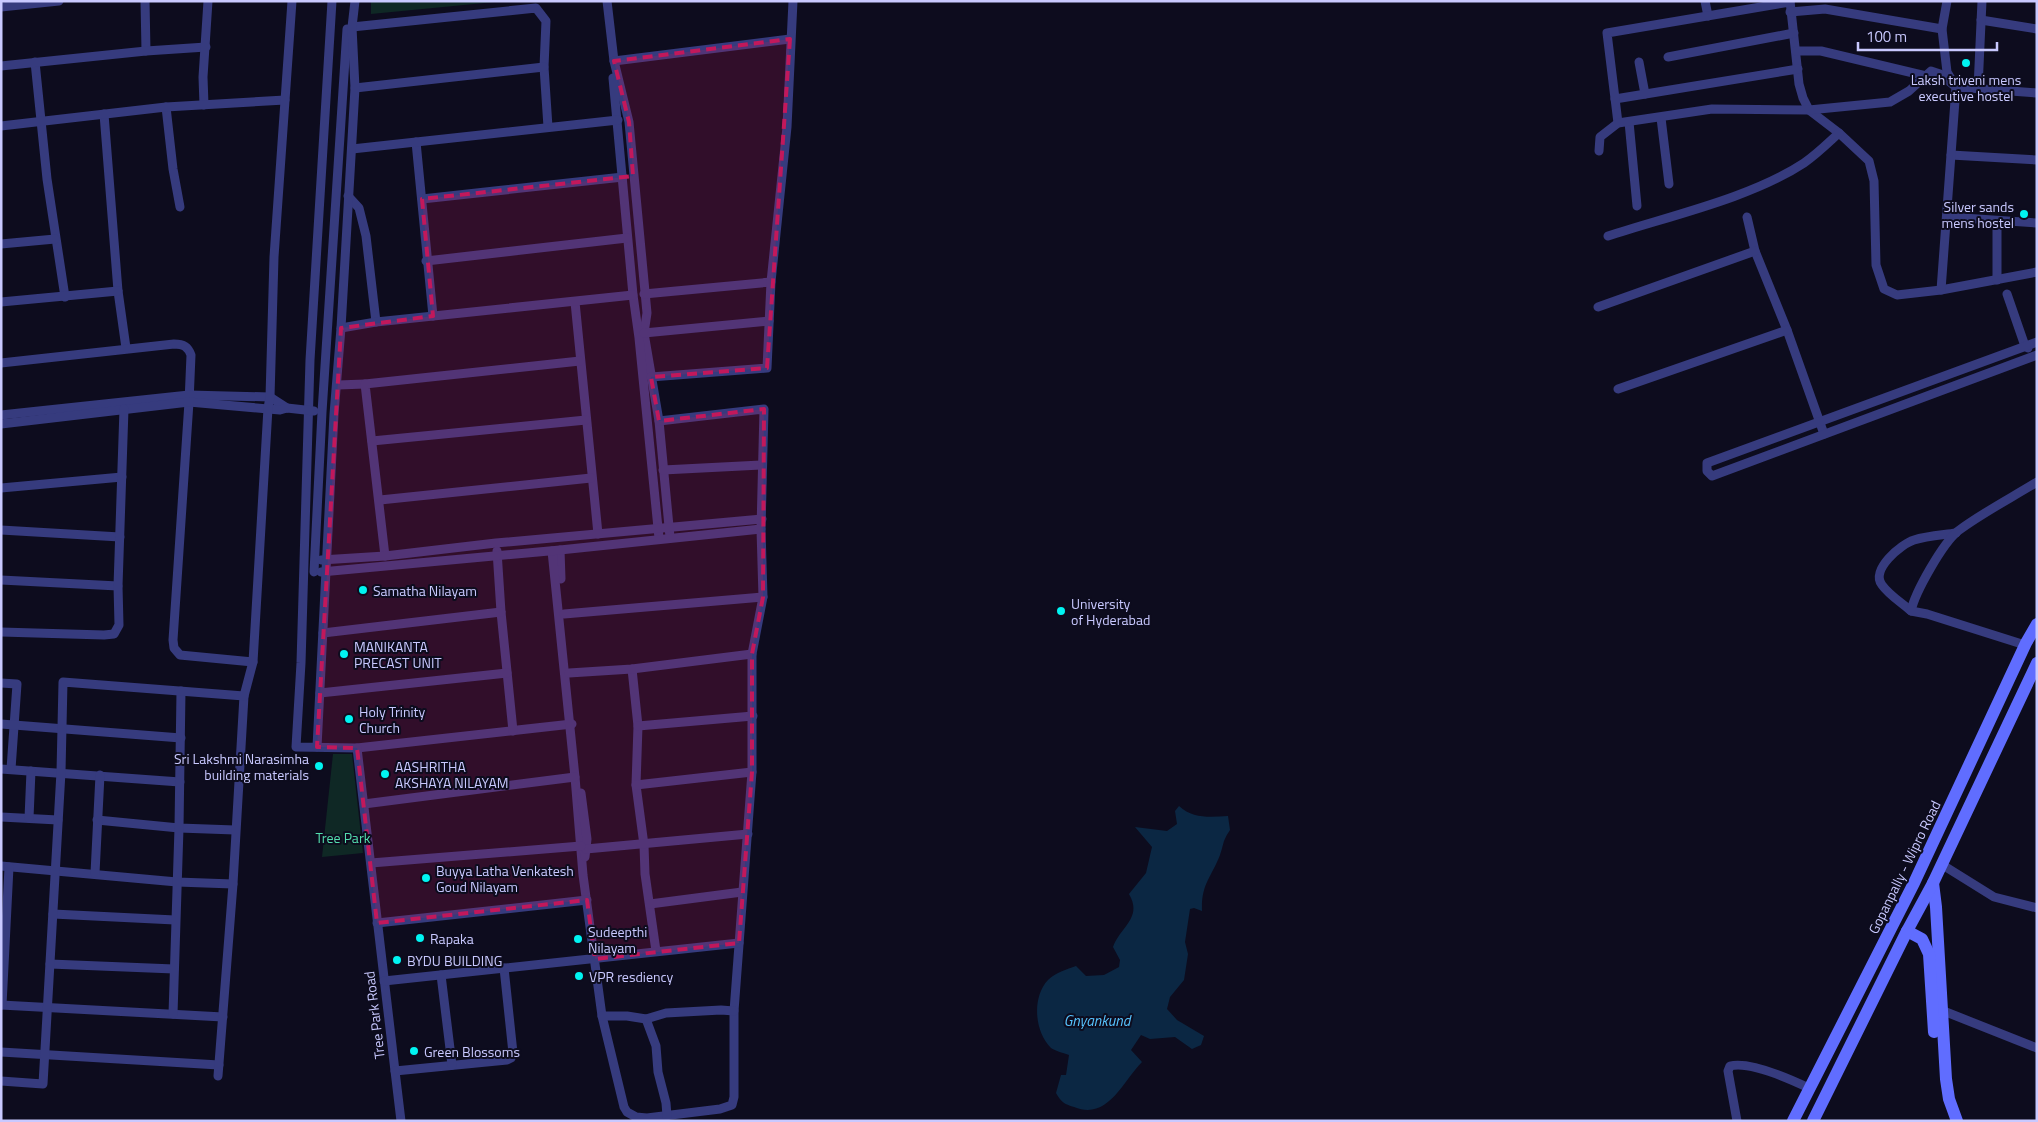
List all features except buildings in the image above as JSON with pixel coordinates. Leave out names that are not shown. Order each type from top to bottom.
[{"type":"main road","name":"Gopanpally - Wipro Road","points":[[1797,1119],[1802,1101],[1837,1037],[1914,883],[2025,645],[2037,624]]},
{"type":"main road","points":[[1813,1121],[1907,930],[1933,883],[2037,663]]},
{"type":"main road","points":[[1933,883],[1947,1086],[1949,1099],[1957,1121]]},
{"type":"main road","points":[[1907,930],[1922,939],[1930,954],[1938,1080],[1941,1101],[1949,1121]]},
{"type":"main road","points":[[1802,1101],[1819,1109]]},
{"type":"street","points":[[1,7],[58,1]]},
{"type":"street","points":[[145,1],[146,51]]},
{"type":"street","points":[[204,105],[203,77],[208,1]]},
{"type":"street","points":[[218,1076],[233,884],[244,696],[254,662],[270,397],[274,257],[292,1]]},
{"type":"street","points":[[332,1],[308,410],[296,747],[357,748],[571,724]]},
{"type":"street","points":[[314,572],[322,412],[349,1]]},
{"type":"street","points":[[317,747],[334,414],[338,385],[356,88],[352,27],[355,1]]},
{"type":"street","points":[[606,1],[614,61],[629,122],[647,314],[644,333],[659,421],[670,537]]},
{"type":"street","points":[[606,1],[627,238],[659,538]]},
{"type":"street","points":[[651,377],[766,368],[771,282],[787,128],[793,1]]},
{"type":"street","points":[[1704,1],[1708,16]]},
{"type":"street","points":[[1978,88],[1982,1]]},
{"type":"street","points":[[1618,123],[1607,33],[1790,2],[1802,98],[1809,110],[1839,133],[1869,161],[1874,181],[1876,265],[1884,288],[1898,295],[1942,290],[2037,272]]},
{"type":"street","points":[[1942,290],[1956,87],[1947,72],[1942,30],[1945,3]]},
{"type":"street","points":[[352,27],[536,8],[546,21],[544,67],[548,126]]},
{"type":"street","points":[[1790,12],[1825,9],[1942,30]]},
{"type":"street","points":[[1981,20],[2037,29]]},
{"type":"street","points":[[1668,57],[1794,33]]},
{"type":"street","points":[[614,61],[790,39]]},
{"type":"street","points":[[1,66],[146,51],[206,47]]},
{"type":"street","points":[[1796,50],[1821,50],[1926,76]]},
{"type":"street","points":[[35,62],[55,239],[65,297]]},
{"type":"street","points":[[1639,62],[1645,94]]},
{"type":"street","points":[[356,88],[544,67]]},
{"type":"street","points":[[1615,99],[1798,69]]},
{"type":"street","points":[[1599,151],[1600,137],[1618,123],[1712,109],[1809,110],[1890,102],[1909,91],[1931,71],[1940,74],[1956,87],[2037,93]]},
{"type":"street","points":[[1,126],[166,107],[285,100]]},
{"type":"street","points":[[166,107],[173,169],[180,207]]},
{"type":"street","points":[[104,114],[118,291],[126,348]]},
{"type":"street","points":[[1661,118],[1669,184]]},
{"type":"street","points":[[352,150],[548,126],[618,120]]},
{"type":"street","points":[[1629,122],[1637,206]]},
{"type":"street","points":[[1608,236],[1732,197],[1777,179],[1805,162],[1839,133]]},
{"type":"street","points":[[416,142],[426,261],[433,316]]},
{"type":"street","points":[[1951,155],[2037,160]]},
{"type":"street","points":[[422,199],[623,177]]},
{"type":"street","points":[[348,196],[359,208],[366,236],[376,322]]},
{"type":"street","points":[[1948,217],[2037,223]]},
{"type":"street","points":[[1747,218],[1755,251],[1787,330],[1824,434]]},
{"type":"street","points":[[1997,221],[1997,280]]},
{"type":"street","points":[[426,261],[627,238]]},
{"type":"street","points":[[1,244],[55,239]]},
{"type":"street","points":[[1598,307],[1755,251]]},
{"type":"street","points":[[644,294],[771,282]]},
{"type":"street","points":[[1,302],[118,291]]},
{"type":"street","points":[[2007,294],[2025,346],[2037,354]]},
{"type":"street","points":[[341,328],[376,322],[633,295]]},
{"type":"street","points":[[575,302],[598,534]]},
{"type":"street","points":[[636,314],[647,314]]},
{"type":"street","points":[[644,333],[769,321]]},
{"type":"street","points":[[1618,388],[1787,330]]},
{"type":"street","points":[[2037,342],[1707,463],[1707,471],[1712,476],[2037,354]]},
{"type":"street","points":[[1,363],[126,348],[183,344],[189,350],[191,355],[189,399],[174,648],[180,655],[254,662]]},
{"type":"street","points":[[338,385],[365,384],[580,361]]},
{"type":"street","points":[[365,384],[386,556]]},
{"type":"street","points":[[1,415],[189,399],[270,397],[287,408]]},
{"type":"street","points":[[1,424],[124,410],[189,399],[280,410],[287,408],[334,414]]},
{"type":"street","points":[[557,550],[569,673],[571,724],[576,767],[584,809],[583,875],[596,958],[602,1016],[620,1099],[627,1112],[636,1117],[667,1116],[720,1109],[732,1104],[734,1097],[734,1011],[752,772],[752,654],[763,597],[761,529],[764,408],[659,421]]},
{"type":"street","points":[[1,632],[104,636],[114,634],[119,625],[118,586],[124,410]]},
{"type":"street","points":[[372,441],[586,420]]},
{"type":"street","points":[[663,470],[762,465]]},
{"type":"street","points":[[1,488],[122,477]]},
{"type":"street","points":[[380,500],[591,478]]},
{"type":"street","points":[[2025,645],[1912,611],[1882,586],[1879,573],[1886,561],[1912,540],[1956,532],[2037,482]]},
{"type":"street","points":[[304,560],[316,561],[386,556],[496,543],[762,519]]},
{"type":"street","points":[[303,572],[325,572],[497,556],[761,529]]},
{"type":"street","points":[[1,530],[120,537]]},
{"type":"street","points":[[1912,611],[1913,602],[1932,566],[1956,532]]},
{"type":"street","points":[[557,538],[575,777],[583,848]]},
{"type":"street","points":[[496,543],[513,731]]},
{"type":"street","points":[[1,580],[118,586]]},
{"type":"street","points":[[564,614],[763,597]]},
{"type":"street","points":[[323,633],[501,612]]},
{"type":"street","points":[[569,673],[632,668],[752,654]]},
{"type":"street","points":[[632,668],[638,726],[636,786],[644,844],[643,858],[656,951]]},
{"type":"street","points":[[320,692],[507,672]]},
{"type":"street","points":[[1,1081],[43,1084],[61,772],[63,682],[244,696]]},
{"type":"street","points":[[1,684],[17,684],[11,770]]},
{"type":"street","points":[[173,1014],[181,691]]},
{"type":"street","points":[[638,726],[753,716]]},
{"type":"street","points":[[1,724],[181,738]]},
{"type":"street","name":"Tree Park Road","points":[[357,748],[394,1071],[507,1060],[511,1058],[514,1053],[504,968]]},
{"type":"street","points":[[1,769],[180,782]]},
{"type":"street","points":[[29,818],[31,771]]},
{"type":"street","points":[[636,786],[752,772]]},
{"type":"street","points":[[95,873],[100,775]]},
{"type":"street","points":[[364,804],[575,777]]},
{"type":"street","points":[[1,817],[58,820]]},
{"type":"street","points":[[97,820],[179,828],[235,830]]},
{"type":"street","points":[[370,863],[644,844],[748,834]]},
{"type":"street","points":[[1941,864],[1994,897],[2037,908]]},
{"type":"street","points":[[223,1017],[2,1005],[5,866],[177,882],[233,884]]},
{"type":"street","points":[[650,904],[742,892]]},
{"type":"street","points":[[378,923],[587,900]]},
{"type":"street","points":[[53,914],[175,920]]},
{"type":"street","points":[[384,981],[739,943]]},
{"type":"street","points":[[50,964],[174,969]]},
{"type":"street","points":[[441,975],[452,1065]]},
{"type":"street","points":[[602,1016],[628,1016],[646,1019],[666,1014],[721,1010],[734,1011]]},
{"type":"street","points":[[1941,1010],[2037,1048]]},
{"type":"street","points":[[646,1019],[656,1046],[658,1072],[665,1097],[667,1116]]},
{"type":"street","points":[[1,1052],[45,1053],[219,1065]]},
{"type":"street","points":[[1737,1121],[1728,1071],[1730,1066],[1751,1067],[1792,1080],[1809,1088]]},
{"type":"street","points":[[394,1071],[400,1121]]},
{"type":"highlighted area","points":[[790,39],[767,368],[651,377],[659,421],[764,409],[763,597],[752,654],[752,772],[739,943],[595,959],[587,900],[377,923],[357,748],[317,747],[341,328],[433,316],[422,199],[633,176],[629,122],[614,61]]},
{"type":"green space","points":[[371,1],[505,1],[371,14]]},
{"type":"green space","name":"Tree Park","points":[[333,754],[352,754],[363,853],[322,857]]},
{"type":"water","name":"Gnyankund","points":[[1179,806],[1196,815],[1208,817],[1228,816],[1230,830],[1205,887],[1202,911],[1194,908],[1190,909],[1185,942],[1188,954],[1184,980],[1170,997],[1167,1009],[1177,1020],[1204,1036],[1201,1045],[1192,1049],[1175,1037],[1150,1039],[1141,1035],[1131,1050],[1142,1062],[1114,1097],[1096,1109],[1086,1110],[1065,1104],[1056,1093],[1061,1075],[1066,1075],[1069,1055],[1051,1048],[1041,1033],[1037,1014],[1039,995],[1048,980],[1069,968],[1076,966],[1086,976],[1104,975],[1119,967],[1120,960],[1113,947],[1132,916],[1133,902],[1129,894],[1146,873],[1152,847],[1135,827],[1167,831],[1177,824],[1175,811]]},
{"type":"place","name":"Laksh triveni mens executive hostel","points":[[1966,63]]},
{"type":"place","name":"Silver sands mens hostel","points":[[2024,214]]},
{"type":"place","name":"Samatha Nilayam","points":[[363,590]]},
{"type":"place","name":"University of Hyderabad","points":[[1061,611]]},
{"type":"place","name":"MANIKANTA PRECAST UNIT","points":[[344,654]]},
{"type":"place","name":"Holy Trinity Church","points":[[349,719]]},
{"type":"place","name":"Sri Lakshmi Narasimha building materials","points":[[319,766]]},
{"type":"place","name":"AASHRITHA AKSHAYA NILAYAM","points":[[385,774]]},
{"type":"place","name":"Buyya Latha Venkatesh Goud Nilayam","points":[[426,878]]},
{"type":"place","name":"Rapaka","points":[[420,938]]},
{"type":"place","name":"Sudeepthi Nilayam","points":[[578,939]]},
{"type":"place","name":"BYDU BUILDING","points":[[397,960]]},
{"type":"place","name":"VPR resdiency","points":[[579,976]]},
{"type":"place","name":"Green Blossoms","points":[[414,1051]]}]
